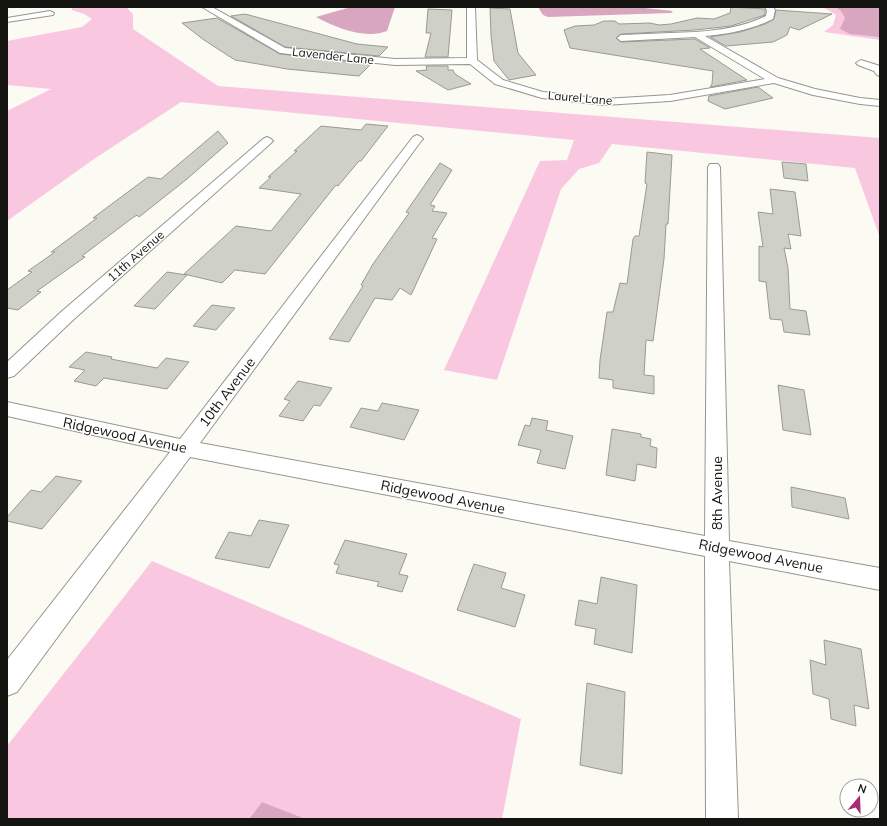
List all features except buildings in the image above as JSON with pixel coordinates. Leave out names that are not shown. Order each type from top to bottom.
[{"type":"street","name":"Lavender Lane","points":[[206,7],[283,51],[395,62],[472,61]]},
{"type":"street","points":[[470,7],[472,61]]},
{"type":"street","points":[[621,38],[738,30],[754,25],[770,17],[771,10],[769,7]]},
{"type":"street","points":[[214,12],[229,9]]},
{"type":"street","points":[[7,20],[50,13]]},
{"type":"street","points":[[695,34],[774,80],[813,92],[860,101],[880,103]]},
{"type":"street","name":"Laurel Lane","points":[[472,61],[499,82],[542,95],[604,102],[670,98],[774,80]]},
{"type":"street","points":[[861,63],[878,69],[880,72]]},
{"type":"street","name":"10th Avenue","points":[[7,682],[417,139]]},
{"type":"street","name":"11th Avenue","points":[[7,372],[67,316],[267,141]]},
{"type":"street","name":"8th Avenue","points":[[714,167],[717,548],[722,819]]},
{"type":"street","name":"Ridgewood Avenue","points":[[7,409],[185,448],[880,579]]},
{"type":"shaded area","points":[[72,7],[126,7],[133,14],[133,29],[218,86],[880,138],[880,238],[855,168],[612,144],[599,163],[579,169],[561,189],[497,380],[444,370],[540,161],[567,160],[574,140],[181,102],[94,159],[7,221],[7,111],[51,89],[7,85],[7,41],[82,27],[92,19],[84,14],[72,10]]},
{"type":"shaded area","points":[[351,7],[395,7],[387,31],[378,33],[369,34],[350,31],[332,25],[316,17]]},
{"type":"shaded area","points":[[538,7],[635,7],[673,11],[671,13],[548,17],[543,15]]},
{"type":"shaded area","points":[[823,7],[880,7],[880,40],[824,32],[833,25],[836,15]]},
{"type":"shaded area","points":[[836,7],[880,8],[880,37],[850,34],[840,29],[845,18],[841,11]]},
{"type":"shaded area","points":[[152,561],[521,719],[502,819],[306,819],[262,802],[249,819],[7,819],[7,746]]},
{"type":"shaded area","points":[[262,802],[306,819],[249,819]]}]
